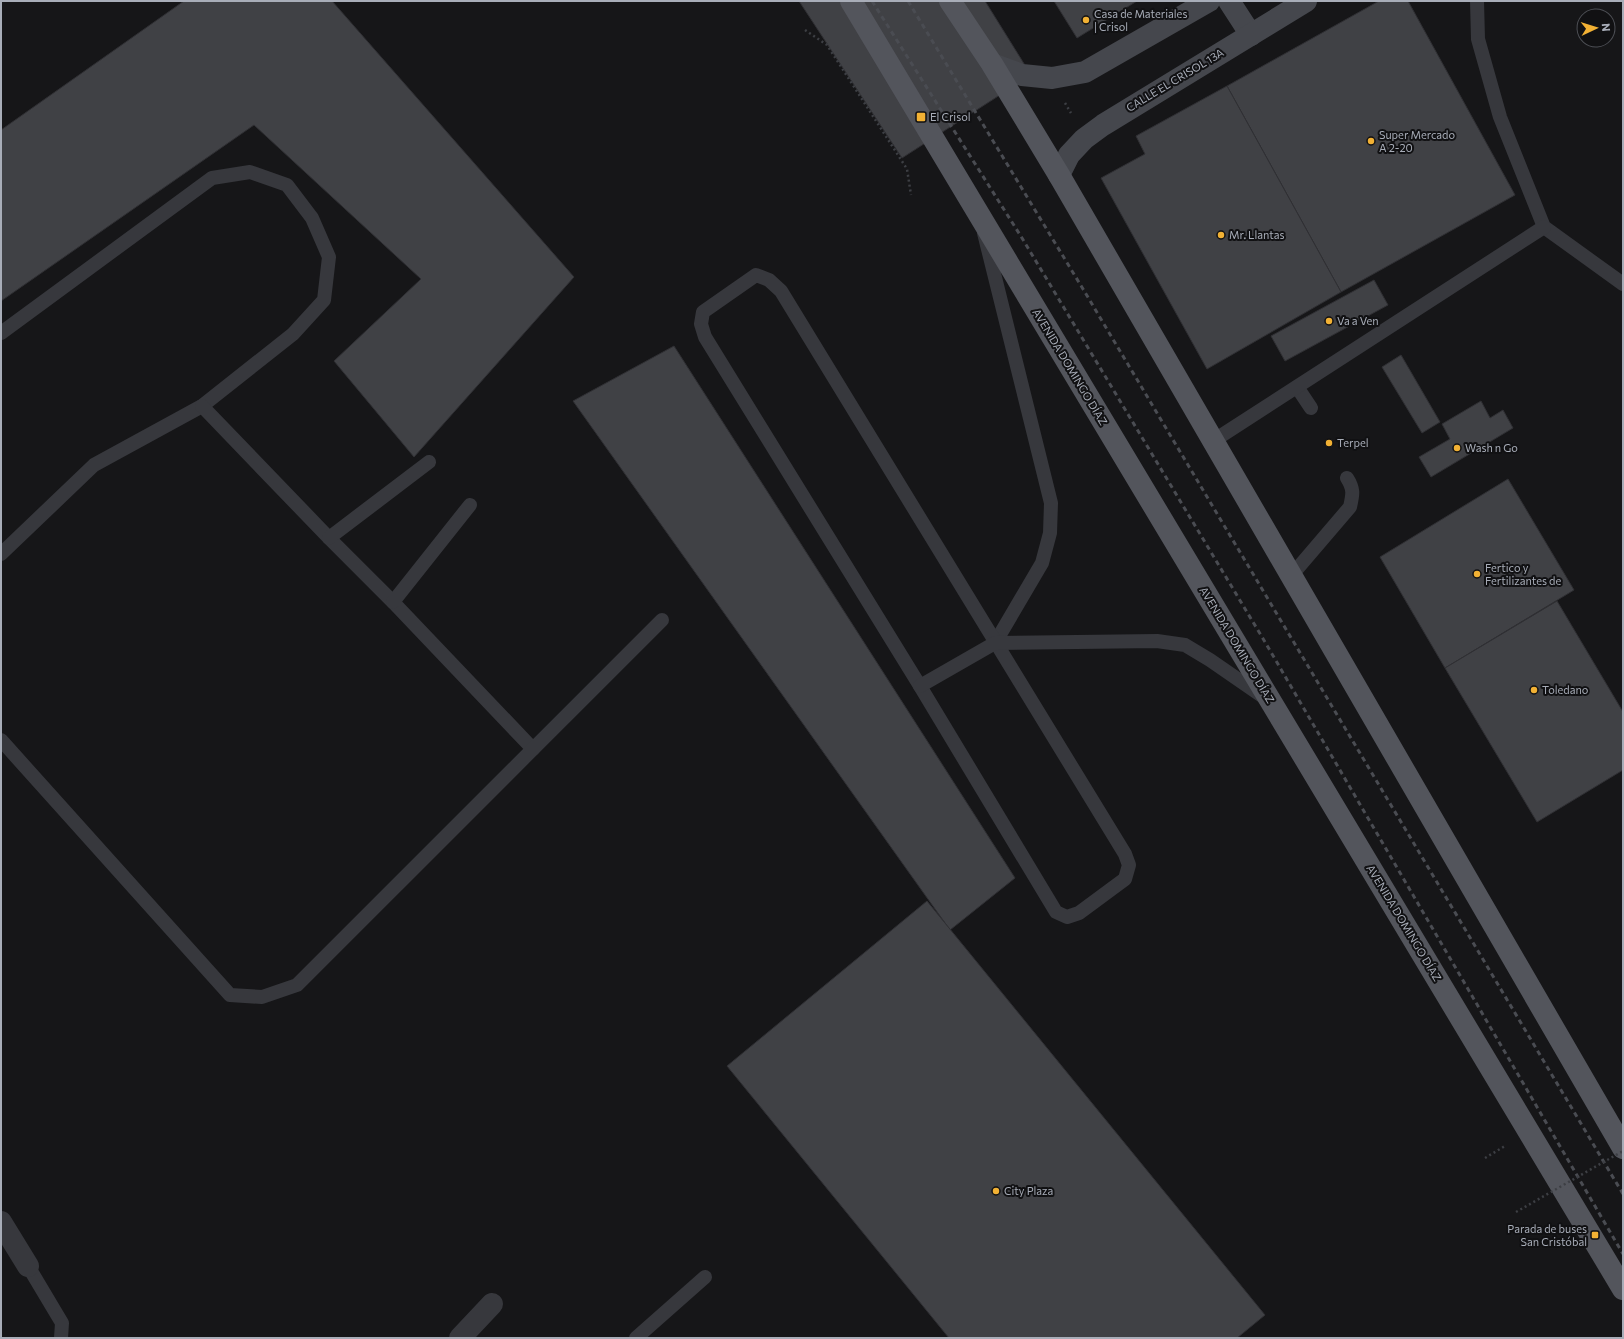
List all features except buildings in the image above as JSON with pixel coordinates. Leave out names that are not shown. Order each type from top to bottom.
[{"type":"main road","name":"AVENIDA DOMINGO DÍAZ","points":[[851,1],[1623,1289]]},
{"type":"main road","points":[[950,1],[992,64],[1059,175],[1623,1148]]},
{"type":"street","points":[[992,64],[1022,75],[1052,78],[1085,72],[1209,1]]},
{"type":"street","points":[[1229,1],[1251,34]]},
{"type":"street","name":"CALLE EL CRISOL 13A","points":[[1059,175],[1069,155],[1084,139],[1103,125],[1306,1]]},
{"type":"street","points":[[1,1222],[28,1266]]},
{"type":"street","points":[[460,1338],[492,1304]]},
{"type":"lane","points":[[1477,1],[1478,39],[1500,117],[1544,227],[1623,284]]},
{"type":"lane","points":[[1,333],[212,178],[250,172],[287,186],[312,218],[329,257],[324,300],[293,334],[202,406],[94,465],[1,554]]},
{"type":"lane","points":[[979,215],[1051,503],[1050,533],[1042,564],[995,643]]},
{"type":"lane","points":[[1213,441],[1544,227]]},
{"type":"lane","points":[[756,275],[769,280],[781,291],[995,643],[1125,854],[1129,866],[1125,879],[1079,913],[1067,917],[1056,912],[920,686],[705,337],[701,324],[703,312],[756,275]]},
{"type":"lane","points":[[1297,387],[1311,408]]},
{"type":"lane","points":[[202,406],[393,602],[533,749]]},
{"type":"lane","points":[[329,538],[429,462]]},
{"type":"lane","points":[[1291,576],[1350,507],[1353,496],[1352,486],[1347,478]]},
{"type":"lane","points":[[393,602],[470,505]]},
{"type":"lane","points":[[1,740],[230,995],[262,997],[297,985],[662,620]]},
{"type":"lane","points":[[920,686],[995,643],[1157,641],[1185,645],[1272,702]]},
{"type":"lane","points":[[28,1266],[62,1323],[62,1338]]},
{"type":"lane","points":[[636,1338],[704,1277]]},
{"type":"path","points":[[805,30],[827,45],[899,156],[907,169],[911,195]]},
{"type":"path","points":[[1052,78],[1084,139]]},
{"type":"path","points":[[1516,1212],[1623,1151]]},
{"type":"railway","points":[[872,1],[1022,238],[1265,642],[1623,1254]]},
{"type":"railway","points":[[908,1],[1083,289],[1623,1194]]},
{"type":"place","name":"Casa de Materiales | Crisol","points":[[1086,20]]},
{"type":"place","name":"El Crisol","points":[[921,117]]},
{"type":"place","name":"Super Mercado A 2-20","points":[[1371,141]]},
{"type":"place","name":"Mr. Llantas","points":[[1221,235]]},
{"type":"place","name":"Va a Ven","points":[[1329,321]]},
{"type":"place","name":"Terpel","points":[[1329,443]]},
{"type":"place","name":"Wash n Go","points":[[1457,448]]},
{"type":"place","name":"Fertico y Fertilizantes de","points":[[1477,574]]},
{"type":"place","name":"Toledano","points":[[1534,690]]},
{"type":"place","name":"City Plaza","points":[[996,1191]]},
{"type":"place","name":"Parada de buses San Cristóbal","points":[[1595,1235]]}]
